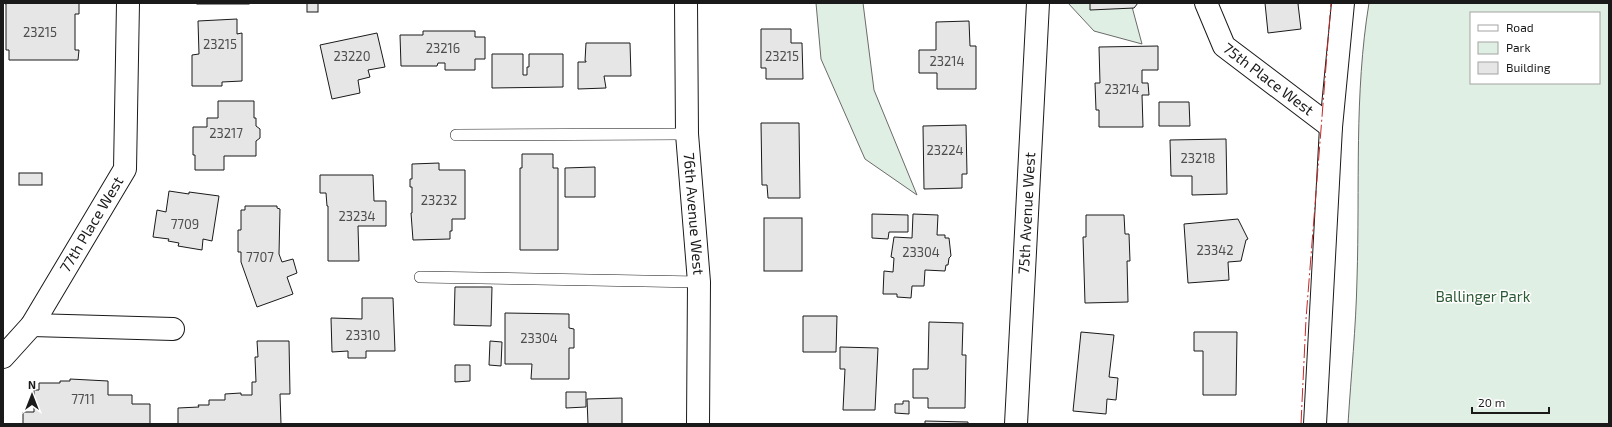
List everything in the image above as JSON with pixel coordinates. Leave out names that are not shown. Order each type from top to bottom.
[{"type":"street","name":"77th Place West","points":[[3,357],[32,325],[125,169],[128,3]]},
{"type":"street","name":"76th Avenue West","points":[[686,3],[688,134],[699,282],[698,424]]},
{"type":"street","name":"75th Avenue West","points":[[1016,424],[1038,3]]},
{"type":"street","name":"75th Place West","points":[[1206,3],[1224,46],[1331,127]]},
{"type":"street","points":[[1316,424],[1331,127],[1343,3]]},
{"type":"street","points":[[32,325],[173,329]]},
{"type":"lane","points":[[456,135],[688,134]]},
{"type":"lane","points":[[420,277],[699,282]]},
{"type":"green space","points":[[816,3],[863,3],[874,90],[917,195],[865,159],[821,59]]},
{"type":"green space","points":[[1068,3],[1131,3],[1142,44],[1094,31]]},
{"type":"green space","name":"Ballinger Park","points":[[1369,3],[1609,3],[1609,424],[1348,424],[1355,333],[1358,244],[1358,141],[1361,72]]},
{"type":"building","points":[[3,3],[79,3],[79,14],[75,14],[75,50],[79,50],[78,60],[9,60],[9,50],[6,50],[6,4]]},
{"type":"building","points":[[249,3],[249,4],[197,4]]},
{"type":"building","points":[[307,3],[318,3],[318,12],[307,12]]},
{"type":"building","points":[[1090,3],[1138,3],[1134,8],[1090,10]]},
{"type":"building","points":[[1265,3],[1300,3],[1298,4],[1301,29],[1268,33]]},
{"type":"building","points":[[237,19],[237,34],[242,33],[242,81],[222,82],[222,86],[192,86],[192,55],[199,54],[198,21]]},
{"type":"building","points":[[969,21],[970,46],[976,46],[976,89],[937,89],[937,73],[919,73],[919,50],[936,50],[936,22]]},
{"type":"building","points":[[761,29],[791,29],[791,43],[802,43],[803,79],[766,79],[766,68],[761,68]]},
{"type":"building","points":[[423,31],[475,31],[475,37],[485,37],[485,59],[475,59],[475,70],[445,70],[445,63],[438,63],[437,66],[401,66],[400,35],[423,35]]},
{"type":"building","points":[[377,33],[385,67],[368,70],[370,77],[358,80],[360,93],[332,99],[320,45]]},
{"type":"building","points":[[586,43],[630,43],[631,76],[604,76],[606,88],[578,89],[578,62],[586,62]]},
{"type":"building","points":[[1158,46],[1158,70],[1142,70],[1142,83],[1148,83],[1149,95],[1142,95],[1143,127],[1099,127],[1099,110],[1096,110],[1095,83],[1100,83],[1099,47]]},
{"type":"building","points":[[492,54],[523,54],[523,75],[527,75],[527,67],[529,67],[529,54],[563,54],[563,87],[492,88]]},
{"type":"building","points":[[218,101],[254,101],[254,118],[256,118],[256,126],[260,129],[260,138],[256,141],[256,156],[224,156],[224,170],[195,170],[195,155],[193,155],[193,127],[207,127],[207,118],[218,118]]},
{"type":"building","points":[[1159,102],[1189,102],[1190,126],[1159,126]]},
{"type":"building","points":[[761,123],[799,123],[800,198],[768,198],[767,185],[762,185]]},
{"type":"building","points":[[966,125],[967,174],[962,174],[962,188],[924,189],[923,126]]},
{"type":"building","points":[[1226,139],[1227,194],[1192,195],[1192,176],[1171,176],[1170,140]]},
{"type":"building","points":[[522,154],[553,154],[553,168],[558,168],[558,250],[520,250],[520,168],[522,168]]},
{"type":"building","points":[[439,163],[439,170],[465,170],[465,219],[452,219],[450,239],[413,240],[411,213],[412,187],[410,187],[410,179],[412,179],[412,164]]},
{"type":"building","points":[[595,167],[595,197],[565,197],[565,168]]},
{"type":"building","points":[[19,173],[42,173],[42,185],[19,185]]},
{"type":"building","points":[[320,175],[373,175],[374,201],[386,201],[386,226],[358,226],[359,261],[328,261],[328,206],[326,193],[320,193]]},
{"type":"building","points":[[169,191],[219,196],[212,241],[203,239],[202,250],[178,246],[179,243],[168,241],[169,239],[153,237],[157,210],[166,212]]},
{"type":"building","points":[[245,206],[277,206],[277,208],[280,209],[279,254],[282,262],[293,259],[297,273],[287,277],[293,294],[257,307],[241,262],[241,252],[238,252],[238,230],[241,230],[241,210],[245,210]]},
{"type":"building","points":[[872,214],[908,215],[908,232],[889,232],[888,239],[872,238]]},
{"type":"building","points":[[913,214],[938,215],[937,235],[945,235],[945,238],[949,238],[951,256],[949,258],[948,265],[946,265],[945,271],[925,270],[924,286],[912,286],[911,298],[897,297],[897,294],[883,294],[884,271],[893,272],[894,258],[891,257],[894,237],[912,238]]},
{"type":"building","points":[[1086,215],[1124,215],[1125,234],[1129,234],[1130,261],[1127,261],[1128,302],[1085,303],[1083,237],[1086,237]]},
{"type":"building","points":[[764,218],[802,218],[802,271],[764,271]]},
{"type":"building","points":[[1238,219],[1248,239],[1246,240],[1241,261],[1228,262],[1229,280],[1188,283],[1184,224]]},
{"type":"building","points":[[455,287],[492,287],[491,326],[454,325]]},
{"type":"building","points":[[362,298],[393,298],[395,351],[366,351],[366,358],[348,358],[348,351],[332,352],[331,318],[362,319]]},
{"type":"building","points":[[505,313],[569,314],[569,328],[574,329],[574,348],[569,348],[569,379],[531,379],[532,364],[505,364]]},
{"type":"building","points":[[803,316],[837,316],[836,352],[803,352]]},
{"type":"building","points":[[929,322],[963,323],[962,355],[966,355],[965,408],[928,408],[928,398],[913,398],[913,369],[928,369]]},
{"type":"building","points":[[1081,332],[1114,335],[1109,377],[1118,378],[1116,400],[1107,399],[1106,414],[1073,411]]},
{"type":"building","points":[[1194,332],[1237,332],[1236,395],[1203,395],[1203,351],[1194,351]]},
{"type":"building","points":[[257,341],[289,341],[290,394],[280,394],[281,424],[178,424],[178,408],[209,405],[209,400],[225,400],[225,394],[241,393],[241,395],[252,395],[252,382],[256,382],[255,357],[258,357]]},
{"type":"building","points":[[490,341],[502,342],[501,366],[489,365]]},
{"type":"building","points":[[840,347],[878,348],[875,410],[843,410],[845,369],[840,369]]},
{"type":"building","points":[[455,365],[470,365],[470,381],[455,382]]},
{"type":"building","points":[[70,379],[108,381],[108,395],[132,395],[132,404],[150,404],[150,424],[23,424],[23,412],[34,412],[34,390],[39,390],[39,383],[60,383],[60,381],[70,381]]},
{"type":"building","points":[[566,392],[586,392],[586,407],[566,408]]},
{"type":"building","points":[[622,398],[622,424],[588,424],[587,399]]},
{"type":"building","points":[[903,401],[909,401],[909,414],[895,413],[895,404],[903,404]]},
{"type":"building","points":[[925,421],[968,422],[968,424],[925,424]]},
{"type":"power","points":[[1301,424],[1306,319],[1331,3]]}]
